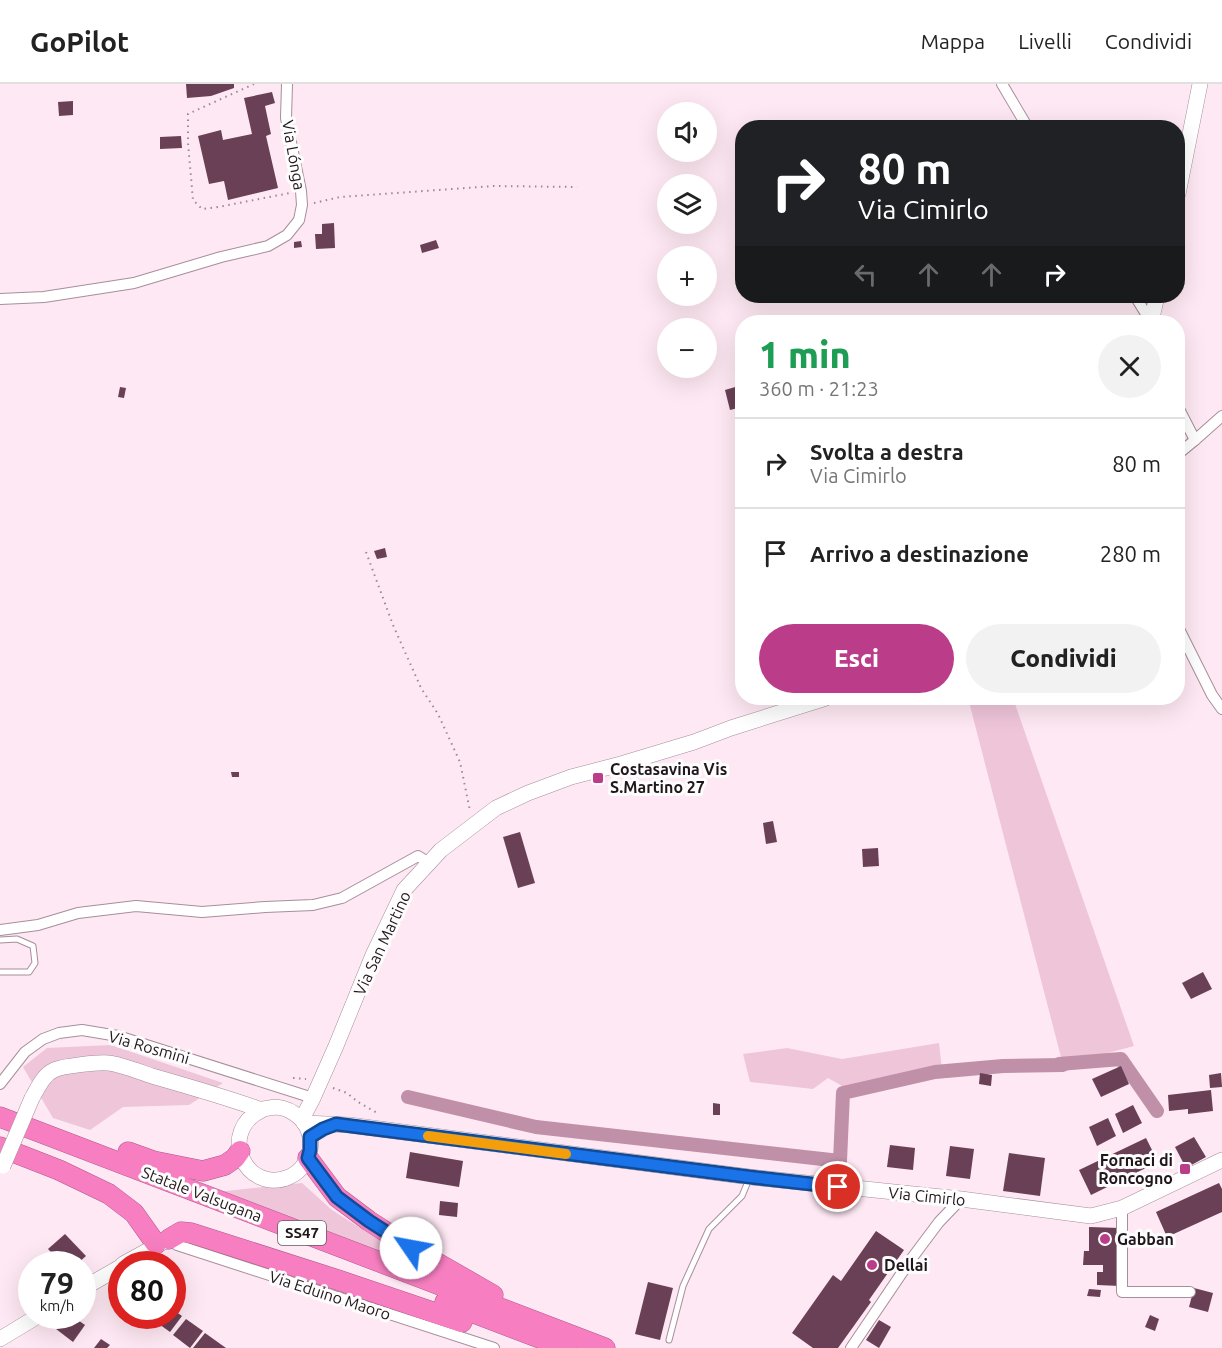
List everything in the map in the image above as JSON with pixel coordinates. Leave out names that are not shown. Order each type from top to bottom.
[{"type":"highway","name":"Statale Valsugana","points":[[0,1117],[548,1334],[566,1348]]},
{"type":"highway","points":[[33,1129],[107,1145],[153,1161],[203,1171],[225,1165],[240,1151]]},
{"type":"highway","name":"Statale Valsugana","points":[[0,1130],[548,1334],[605,1348]]},
{"type":"highway","points":[[0,1147],[59,1170],[109,1194],[134,1213],[163,1241],[181,1232],[191,1233],[517,1340],[548,1334]]},
{"type":"highway","points":[[308,1158],[337,1197],[369,1221],[548,1334]]},
{"type":"street","name":"Via Lónga","points":[[0,299],[44,297],[134,283],[221,257],[268,246],[286,235],[299,220],[302,205],[286,118],[286,84]]},
{"type":"street","points":[[1002,84],[1023,120]]},
{"type":"street","points":[[1185,159],[1200,84]]},
{"type":"street","points":[[1185,448],[1222,416]]},
{"type":"street","points":[[1185,421],[1195,440]]},
{"type":"street","points":[[1185,641],[1212,695],[1222,709]]},
{"type":"street","name":"Via San Martino","points":[[313,1098],[373,955],[404,890],[441,850],[496,808],[528,793],[571,777],[694,742],[804,705]]},
{"type":"street","points":[[0,930],[38,925],[78,912],[136,906],[202,912],[313,905],[342,898],[418,856],[429,862]]},
{"type":"street","name":"Via Rosmini","points":[[0,1084],[25,1052],[43,1039],[59,1033],[82,1030],[118,1036],[313,1098]]},
{"type":"street","points":[[1,1170],[32,1098],[45,1077],[61,1067],[108,1063],[262,1110]]},
{"type":"street","points":[[224,1097],[243,1127]]},
{"type":"street","points":[[313,1098],[302,1123],[310,1150],[302,1167],[291,1176],[282,1179],[261,1177],[249,1170],[243,1161],[239,1141],[243,1127],[251,1117],[262,1110],[278,1108],[302,1123],[323,1129],[336,1124],[313,1098]]},
{"type":"street","name":"Via Cimirlo","points":[[336,1124],[750,1177],[1091,1216],[1122,1208],[1222,1160]]},
{"type":"street","points":[[851,1348],[912,1258],[939,1222],[961,1200]]},
{"type":"street","points":[[1122,1208],[1122,1292],[1190,1292]]},
{"type":"street","points":[[146,1251],[163,1241]]},
{"type":"street","name":"Via Eduino Maoro","points":[[163,1241],[494,1348]]},
{"type":"street","points":[[3,1332],[18,1325]]},
{"type":"lane","points":[[0,940],[17,939],[33,946],[35,963],[29,972],[0,972]]},
{"type":"lane","points":[[669,1340],[683,1286],[709,1229],[742,1196],[750,1177]]},
{"type":"path","points":[[254,84],[188,114],[193,200],[202,209],[301,191]]},
{"type":"path","points":[[302,205],[340,196],[429,190],[494,186],[577,187]]},
{"type":"path","points":[[366,552],[393,625],[421,688],[438,714],[460,762],[473,826]]},
{"type":"shaded area","points":[[970,705],[1015,705],[1134,1046],[1063,1065]]},
{"type":"shaded area","points":[[939,1043],[942,1070],[851,1091],[828,1078],[813,1089],[750,1082],[743,1054],[787,1048],[842,1059]]},
{"type":"shaded area","points":[[111,1045],[223,1083],[189,1105],[123,1107],[90,1130],[53,1118],[23,1067],[47,1048]]},
{"type":"shaded area","points":[[302,1183],[332,1210],[429,1272],[217,1192]]},
{"type":"building","points":[[186,84],[234,84],[234,88],[211,96],[187,98]]},
{"type":"building","points":[[272,92],[275,103],[265,106],[271,134],[266,136],[278,188],[228,200],[224,181],[209,184],[198,136],[221,130],[223,140],[252,134],[244,98]]},
{"type":"building","points":[[73,101],[73,115],[59,116],[58,102]]},
{"type":"building","points":[[181,136],[182,148],[160,149],[160,137]]},
{"type":"building","points":[[334,223],[335,248],[316,249],[315,234],[322,234],[322,224]]},
{"type":"building","points":[[436,240],[439,248],[422,253],[420,245]]},
{"type":"building","points":[[301,241],[302,247],[294,248],[294,242]]},
{"type":"building","points":[[120,387],[126,388],[124,398],[118,397]]},
{"type":"building","points":[[735,387],[735,409],[730,410],[725,390]]},
{"type":"building","points":[[385,548],[387,557],[377,559],[374,551]]},
{"type":"building","points":[[231,772],[239,772],[239,777],[232,777]]},
{"type":"building","points":[[773,821],[777,842],[766,844],[763,823]]},
{"type":"building","points":[[520,832],[535,883],[518,888],[503,837]]},
{"type":"building","points":[[878,848],[879,866],[863,867],[862,849]]},
{"type":"building","points":[[1203,972],[1212,989],[1191,999],[1182,983]]},
{"type":"building","points":[[1121,1066],[1129,1084],[1101,1097],[1092,1079]]},
{"type":"building","points":[[980,1073],[992,1075],[991,1086],[979,1084]]},
{"type":"building","points":[[1221,1073],[1222,1087],[1210,1088],[1209,1075]]},
{"type":"building","points":[[1211,1090],[1213,1111],[1188,1114],[1188,1109],[1169,1111],[1168,1095]]},
{"type":"building","points":[[713,1103],[720,1104],[720,1115],[713,1115]]},
{"type":"building","points":[[1133,1105],[1142,1123],[1123,1133],[1115,1114]]},
{"type":"building","points":[[1108,1118],[1116,1136],[1097,1146],[1089,1127]]},
{"type":"building","points":[[1194,1137],[1206,1157],[1186,1168],[1175,1147]]},
{"type":"building","points":[[1146,1138],[1158,1162],[1091,1195],[1079,1170]]},
{"type":"building","points":[[890,1145],[915,1148],[913,1170],[887,1167]]},
{"type":"building","points":[[950,1146],[974,1149],[970,1179],[946,1176]]},
{"type":"building","points":[[410,1152],[463,1161],[459,1187],[406,1178]]},
{"type":"building","points":[[1009,1153],[1045,1158],[1040,1196],[1003,1191]]},
{"type":"building","points":[[1219,1183],[1222,1189],[1222,1212],[1167,1237],[1156,1212]]},
{"type":"building","points":[[440,1201],[458,1203],[457,1217],[439,1215]]},
{"type":"building","points":[[1089,1227],[1120,1228],[1120,1286],[1097,1285],[1097,1272],[1103,1272],[1103,1265],[1083,1265],[1084,1251],[1089,1251]]},
{"type":"building","points":[[876,1231],[904,1250],[838,1348],[813,1348],[792,1333],[833,1275],[841,1281]]},
{"type":"building","points":[[65,1234],[81,1251],[50,1251],[48,1249]]},
{"type":"building","points":[[648,1282],[673,1288],[660,1340],[635,1334]]},
{"type":"building","points":[[1194,1288],[1213,1293],[1208,1312],[1189,1307]]},
{"type":"building","points":[[1089,1289],[1101,1290],[1100,1297],[1087,1296]]},
{"type":"building","points":[[1150,1315],[1159,1319],[1155,1331],[1145,1327]]},
{"type":"building","points":[[186,1319],[203,1331],[190,1348],[173,1335],[178,1329],[186,1329]]},
{"type":"building","points":[[879,1320],[891,1327],[879,1348],[866,1340]]},
{"type":"building","points":[[56,1329],[82,1329],[73,1342]]},
{"type":"building","points":[[205,1333],[226,1348],[193,1348]]},
{"type":"building","points":[[101,1339],[110,1345],[107,1348],[94,1348]]},
{"type":"waterway","points":[[1059,1064],[1121,1059],[1157,1111]]},
{"type":"waterway","points":[[408,1097],[536,1127],[840,1161],[843,1093],[935,1072],[1003,1066],[1063,1065]]},
{"type":"slow traffic","points":[[428,1136],[566,1154]]},
{"type":"place","name":"Costasavina Vis S.Martino 27","points":[[598,778]]},
{"type":"place","name":"Fornaci di Roncogno","points":[[1185,1169]]},
{"type":"place","name":"Gabban","points":[[1105,1239]]},
{"type":"place","name":"Dellai","points":[[872,1265]]},
{"type":"route","points":[[411,1248],[337,1197],[308,1158],[310,1137],[336,1124],[838,1187]]}]
